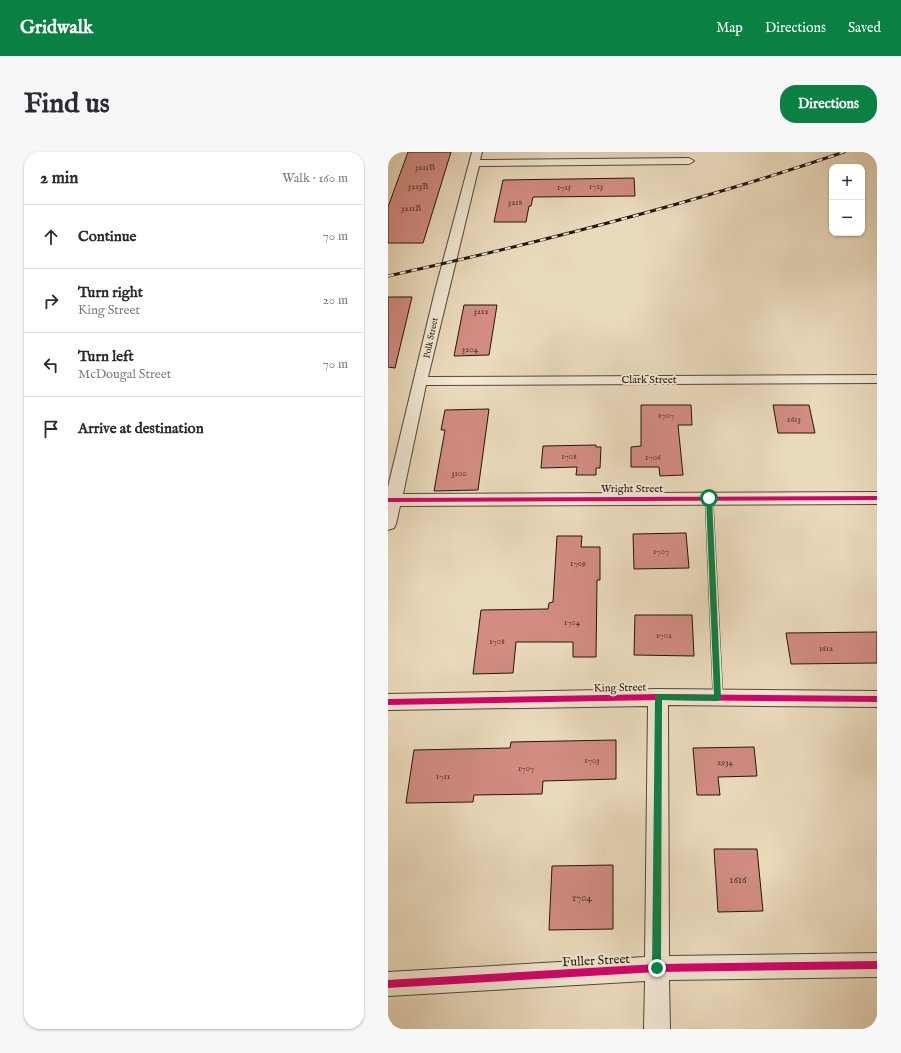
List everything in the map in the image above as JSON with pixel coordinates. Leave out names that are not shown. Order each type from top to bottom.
[{"type":"street","points":[[475,157],[689,161]]},
{"type":"street","name":"Polk Street","points":[[388,524],[391,500],[405,441],[422,381],[447,263],[475,157]]},
{"type":"street","name":"Clark Street","points":[[422,381],[877,379]]},
{"type":"street","name":"Wright Street","points":[[391,500],[877,498]]},
{"type":"street","points":[[657,1029],[658,697]]},
{"type":"street","name":"King Street","points":[[388,702],[658,697],[877,699]]},
{"type":"street","name":"Fuller Street","points":[[388,984],[657,968],[877,965]]},
{"type":"lane","points":[[709,498],[718,698]]},
{"type":"building","points":[[408,152],[451,152],[423,243],[388,243],[388,207]]},
{"type":"building","points":[[634,178],[635,196],[533,197],[531,206],[529,206],[526,222],[494,222],[503,180]]},
{"type":"building","points":[[388,297],[412,297],[395,368],[388,367]]},
{"type":"building","points":[[464,305],[497,305],[489,355],[454,356]]},
{"type":"building","points":[[641,405],[691,405],[692,425],[678,425],[683,475],[660,476],[659,467],[631,467],[631,447],[641,446]]},
{"type":"building","points":[[773,405],[809,405],[815,433],[778,433]]},
{"type":"building","points":[[489,409],[478,490],[434,491],[445,430],[441,430],[445,410]]},
{"type":"building","points":[[596,445],[596,447],[601,447],[600,468],[596,468],[596,475],[576,475],[577,467],[541,468],[543,446]]},
{"type":"building","points":[[686,533],[689,568],[634,569],[633,534]]},
{"type":"building","points":[[557,536],[582,536],[581,547],[600,547],[600,580],[597,580],[596,657],[573,657],[573,642],[516,642],[513,673],[473,674],[481,610],[548,609],[549,603],[553,602]]},
{"type":"building","points":[[635,615],[692,615],[694,656],[634,655]]},
{"type":"building","points":[[877,632],[877,663],[791,664],[786,633]]},
{"type":"building","points":[[616,740],[616,779],[543,781],[542,794],[474,795],[473,802],[406,803],[414,750],[510,748],[511,742]]},
{"type":"building","points":[[754,747],[757,776],[718,777],[720,795],[697,795],[693,748]]},
{"type":"building","points":[[714,849],[757,849],[763,911],[718,912]]},
{"type":"building","points":[[613,865],[613,929],[549,930],[552,866]]},
{"type":"railway","points":[[388,276],[561,235],[675,205],[788,171],[844,152]]},
{"type":"cycle path","points":[[388,500],[877,498]]},
{"type":"cycle path","points":[[388,702],[658,697],[877,699]]},
{"type":"cycle path","points":[[388,984],[657,968],[877,965]]},
{"type":"route","points":[[657,968],[658,697],[718,698],[709,498]]}]
